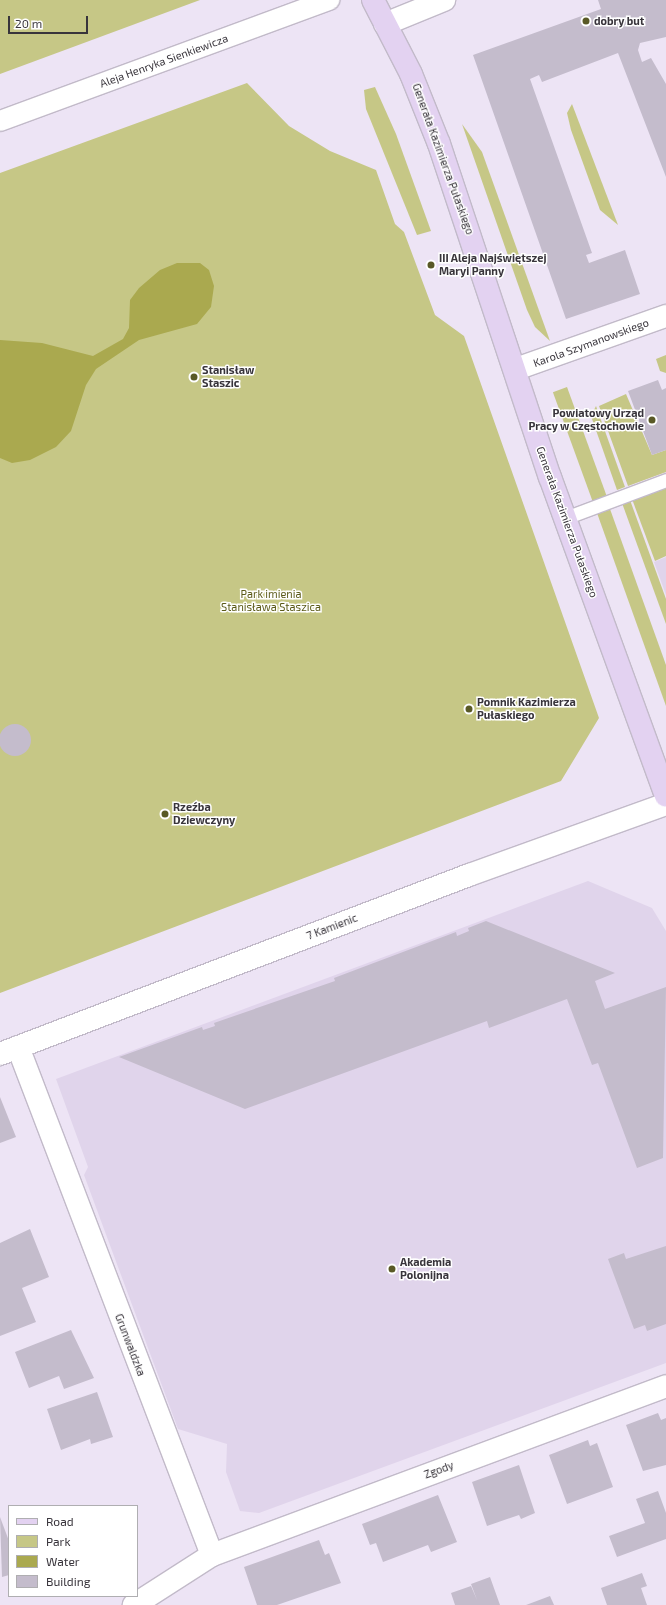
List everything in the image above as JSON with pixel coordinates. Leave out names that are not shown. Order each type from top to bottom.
[{"type":"main road","name":"Generała Kazimierza Pułaskiego","points":[[373,0],[411,74],[439,144],[565,518],[666,796]]},
{"type":"street","name":"Aleja Henryka Sienkiewicza","points":[[0,121],[328,0]]},
{"type":"street","points":[[385,24],[444,0]]},
{"type":"street","name":"Karola Szymanowskiego","points":[[516,369],[666,316]]},
{"type":"street","name":"7 Kamienic","points":[[9,1050],[476,872],[666,804]]},
{"type":"street","name":"Grunwaldzka","points":[[9,1050],[212,1555]]},
{"type":"street","name":"Zgody","points":[[212,1555],[666,1386]]},
{"type":"street","points":[[134,1605],[212,1555]]},
{"type":"lane","points":[[565,518],[666,480]]},
{"type":"shaded area","points":[[666,557],[666,595],[654,562]]},
{"type":"shaded area","name":"Akademia Polonijna","points":[[588,881],[652,908],[666,931],[666,1363],[259,1513],[240,1511],[226,1472],[227,1444],[178,1429],[84,1175],[88,1167],[56,1079]]},
{"type":"green space","points":[[0,0],[200,0],[0,74]]},
{"type":"green space","name":"Park imienia Stanisława Staszica","points":[[247,83],[289,126],[330,151],[376,170],[395,224],[404,232],[435,315],[464,336],[599,718],[561,781],[0,993],[0,173]]},
{"type":"green space","points":[[375,87],[396,134],[431,231],[417,235],[366,109],[364,90]]},
{"type":"green space","points":[[572,104],[618,225],[600,210],[571,130],[567,113]]},
{"type":"green space","points":[[462,124],[482,152],[550,341],[535,327],[527,310]]},
{"type":"green space","points":[[666,355],[666,373],[660,371],[656,359]]},
{"type":"green space","points":[[567,387],[607,496],[593,501],[553,392]]},
{"type":"green space","points":[[626,394],[652,455],[666,450],[666,472],[628,486],[599,406]]},
{"type":"green space","points":[[596,406],[625,487],[617,490],[591,416]]},
{"type":"green space","points":[[666,487],[666,556],[655,561],[632,499]]},
{"type":"green space","points":[[630,500],[666,599],[666,624],[622,503]]},
{"type":"green space","points":[[610,509],[666,665],[666,706],[597,513]]},
{"type":"water","points":[[177,263],[200,263],[209,270],[214,286],[211,307],[197,324],[139,340],[96,369],[86,385],[71,431],[56,447],[30,460],[12,463],[0,458],[0,340],[42,343],[93,356],[123,339],[129,328],[130,300],[139,288],[160,270]]},
{"type":"building","points":[[598,0],[666,0],[666,37],[640,43],[638,50],[642,62],[651,58],[666,84],[666,177],[618,53],[542,82],[539,75],[530,79],[592,253],[586,255],[589,263],[625,250],[640,294],[566,319],[473,55],[601,9]]},
{"type":"building","name":"Powiatowy Urząd Pracy w Częstochowie","points":[[658,380],[662,390],[666,388],[666,450],[652,455],[628,391]]},
{"type":"building","points":[[12,724],[18,724],[28,731],[31,740],[30,746],[24,753],[18,756],[12,756],[2,749],[-1,743],[-1,737],[6,727]]},
{"type":"building","points":[[486,921],[615,973],[595,981],[605,1009],[666,987],[663,1158],[637,1168],[598,1063],[592,1065],[567,999],[489,1028],[487,1021],[245,1109],[119,1057],[202,1027],[203,1030],[215,1026],[214,1023],[335,981],[334,978],[456,932],[457,936],[469,931],[468,928]]},
{"type":"building","points":[[0,1097],[16,1137],[0,1143]]},
{"type":"building","points":[[30,1229],[49,1277],[22,1288],[36,1322],[0,1336],[0,1243]]},
{"type":"building","points":[[666,1246],[666,1324],[647,1331],[645,1325],[634,1329],[608,1259],[624,1253],[626,1259]]},
{"type":"building","points":[[71,1330],[94,1378],[64,1389],[59,1376],[29,1388],[15,1352]]},
{"type":"building","points":[[97,1392],[113,1437],[91,1444],[90,1439],[61,1450],[47,1409]]},
{"type":"building","points":[[658,1413],[661,1420],[666,1418],[666,1465],[643,1471],[626,1425]]},
{"type":"building","points":[[588,1440],[590,1446],[597,1443],[613,1487],[567,1504],[549,1455]]},
{"type":"building","points":[[519,1465],[535,1513],[521,1519],[519,1515],[487,1526],[472,1482]]},
{"type":"building","points":[[658,1491],[666,1513],[666,1539],[617,1557],[609,1536],[645,1523],[636,1499]]},
{"type":"building","points":[[438,1495],[457,1542],[431,1552],[428,1545],[383,1562],[376,1543],[370,1545],[362,1524]]},
{"type":"building","points":[[0,1517],[8,1538],[8,1575],[2,1577]]},
{"type":"building","points":[[319,1540],[325,1555],[329,1553],[341,1583],[277,1605],[257,1605],[244,1567]]},
{"type":"building","points":[[642,1573],[647,1586],[641,1588],[647,1605],[607,1605],[601,1588]]},
{"type":"building","points":[[490,1577],[500,1605],[455,1605],[451,1593],[471,1586],[477,1600],[471,1584]]},
{"type":"building","points":[[550,1596],[554,1605],[526,1605]]},
{"type":"place","name":"dobry but","points":[[586,21]]},
{"type":"place","name":"III Aleja Najświętszej Maryi Panny","points":[[431,265]]},
{"type":"place","name":"Stanisław Staszic","points":[[194,377]]},
{"type":"place","name":"Powiatowy Urząd Pracy w Częstochowie","points":[[652,420]]},
{"type":"place","name":"Pomnik Kazimierza Pułaskiego","points":[[469,709]]},
{"type":"place","name":"Rzeźba Dziewczyny","points":[[165,814]]},
{"type":"place","name":"Akademia Polonijna","points":[[392,1269]]}]
